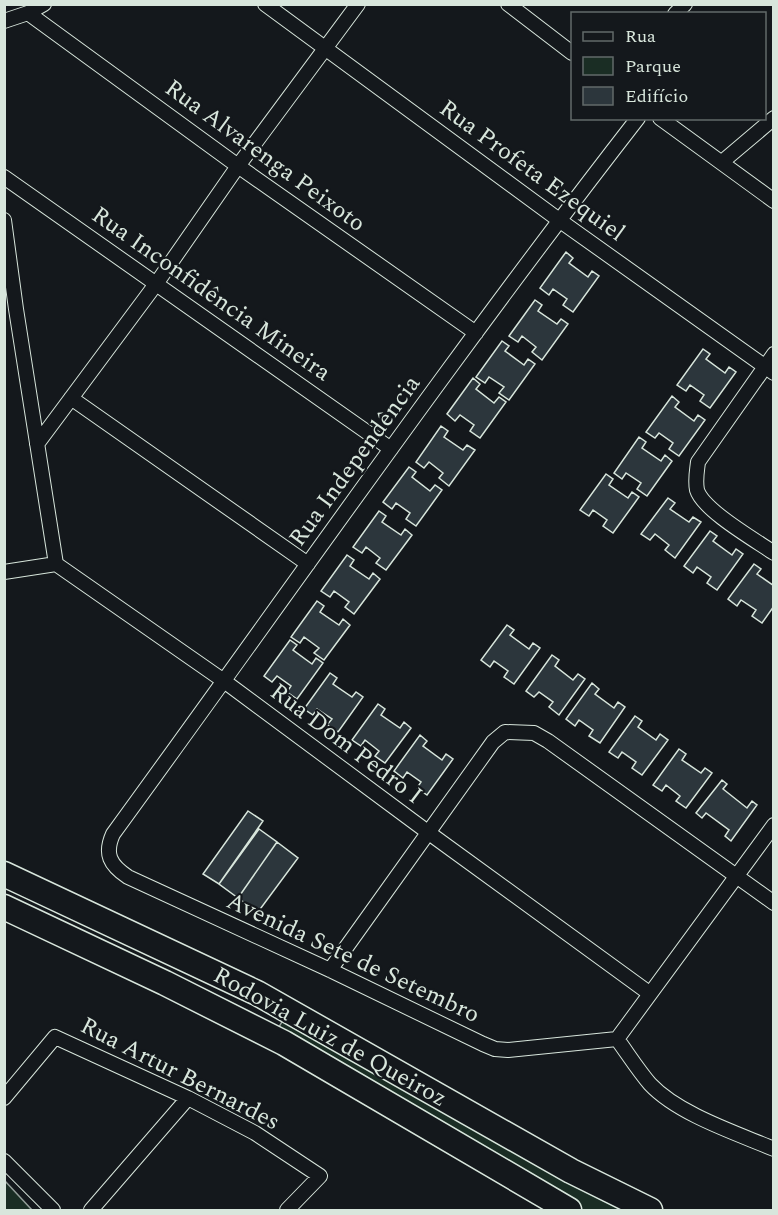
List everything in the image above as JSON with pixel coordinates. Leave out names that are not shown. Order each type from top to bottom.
[{"type":"highway","name":"Rodovia Luiz de Queiroz","points":[[4,874],[257,993],[571,1171],[650,1210]]},
{"type":"highway","name":"Rodovia Luiz de Queiroz","points":[[4,908],[165,983],[284,1043],[569,1210]]},
{"type":"highway","points":[[571,1171],[665,1210]]},
{"type":"street","points":[[4,21],[28,13],[44,4]]},
{"type":"street","name":"Rua Profeta Ezequiel","points":[[265,4],[559,220],[769,369]]},
{"type":"street","points":[[37,444],[156,284],[238,166],[358,4]]},
{"type":"street","points":[[508,4],[571,51]]},
{"type":"street","name":"Rua Alvarenga Peixoto","points":[[28,13],[238,166],[476,333]]},
{"type":"street","points":[[722,162],[774,118]]},
{"type":"street","name":"Rua Independência","points":[[113,834],[476,333],[636,120]]},
{"type":"street","points":[[663,120],[774,201]]},
{"type":"street","name":"Rua Inconfidência Mineira","points":[[4,177],[391,449]]},
{"type":"street","points":[[4,220],[10,310],[37,444],[56,564],[4,572]]},
{"type":"street","points":[[774,354],[769,369],[698,462],[696,476],[698,492],[708,507],[774,553]]},
{"type":"street","points":[[71,398],[308,564]]},
{"type":"street","name":"Rua Dom Pedro I","points":[[56,564],[224,681],[650,993]]},
{"type":"street","points":[[330,970],[493,742],[505,732],[534,733],[548,741],[774,903]]},
{"type":"street","points":[[774,825],[617,1039],[650,1084],[669,1100],[692,1113],[774,1149]]},
{"type":"street","name":"Avenida Sete de Setembro","points":[[113,834],[108,845],[109,855],[113,864],[128,877],[495,1049],[508,1050],[617,1039]]},
{"type":"street","name":"Rua Artur Bernardes","points":[[4,1098],[55,1037],[188,1098],[255,1133],[320,1176],[287,1210]]},
{"type":"street","points":[[91,1210],[188,1098]]},
{"type":"street","points":[[4,1161],[53,1210]]},
{"type":"green space","points":[[284,1018],[622,1210],[582,1210],[571,1205],[278,1029]]},
{"type":"green space","points":[[5,1181],[32,1210],[5,1210]]},
{"type":"building","points":[[566,252],[573,258],[569,263],[588,277],[592,271],[599,276],[573,312],[563,305],[567,299],[553,289],[549,295],[540,288]]},
{"type":"building","points":[[535,300],[542,305],[538,311],[557,324],[561,319],[568,324],[542,360],[532,352],[536,347],[522,336],[518,342],[509,336]]},
{"type":"building","points":[[502,341],[509,346],[505,351],[524,365],[528,359],[535,364],[509,400],[499,393],[504,387],[489,377],[485,383],[476,377]]},
{"type":"building","points":[[703,349],[710,354],[706,359],[725,373],[729,367],[736,372],[710,408],[700,401],[704,395],[690,385],[686,391],[677,385]]},
{"type":"building","points":[[473,378],[480,384],[476,389],[494,403],[499,397],[506,402],[480,438],[470,431],[474,425],[460,415],[455,421],[447,414]]},
{"type":"building","points":[[672,396],[679,402],[675,407],[694,421],[698,415],[705,420],[679,456],[669,449],[673,443],[659,433],[655,438],[646,432]]},
{"type":"building","points":[[441,426],[448,431],[444,437],[463,450],[467,445],[475,450],[449,486],[439,478],[443,473],[429,462],[424,468],[416,462]]},
{"type":"building","points":[[639,437],[646,442],[642,448],[661,461],[665,455],[672,461],[647,496],[637,489],[641,483],[626,473],[622,479],[614,473]]},
{"type":"building","points":[[409,467],[416,472],[412,477],[430,491],[435,485],[442,490],[416,526],[406,519],[410,513],[396,503],[392,509],[383,502]]},
{"type":"building","points":[[606,474],[613,479],[609,485],[628,498],[632,492],[639,497],[613,533],[603,526],[607,520],[593,510],[589,516],[580,510]]},
{"type":"building","points":[[668,498],[675,503],[670,509],[689,522],[693,517],[701,522],[675,558],[665,550],[669,545],[655,534],[650,540],[641,534]]},
{"type":"building","points":[[379,511],[386,516],[382,522],[401,535],[405,529],[412,535],[386,570],[376,563],[380,558],[366,547],[362,553],[353,547]]},
{"type":"building","points":[[710,531],[717,536],[713,541],[732,555],[736,549],[743,554],[717,590],[707,583],[711,577],[697,567],[693,573],[684,566]]},
{"type":"building","points":[[347,555],[354,560],[350,566],[369,579],[373,573],[380,579],[354,614],[345,607],[349,602],[334,591],[330,597],[321,591]]},
{"type":"building","points":[[754,564],[761,569],[757,574],[774,586],[774,606],[762,623],[752,616],[756,610],[741,600],[737,606],[728,599]]},
{"type":"building","points":[[317,601],[324,606],[320,612],[339,625],[343,619],[350,625],[324,660],[314,653],[319,648],[304,637],[300,643],[291,637]]},
{"type":"building","points":[[507,625],[514,630],[510,635],[529,649],[533,643],[540,648],[514,684],[504,677],[508,671],[494,661],[490,667],[481,660]]},
{"type":"building","points":[[290,640],[297,645],[293,650],[312,664],[316,658],[323,663],[297,699],[287,692],[291,686],[277,676],[272,682],[264,676]]},
{"type":"building","points":[[552,655],[559,660],[555,666],[573,680],[578,674],[585,679],[559,715],[549,707],[553,702],[539,692],[534,697],[526,691]]},
{"type":"building","points":[[330,673],[337,678],[333,684],[352,697],[356,692],[363,697],[338,732],[327,725],[332,719],[317,709],[313,715],[304,709]]},
{"type":"building","points":[[592,683],[599,689],[595,694],[614,708],[618,702],[625,707],[600,743],[589,736],[593,730],[579,720],[575,726],[566,719]]},
{"type":"building","points":[[378,704],[385,709],[381,715],[400,728],[404,722],[411,728],[385,763],[375,756],[379,751],[365,740],[361,746],[352,740]]},
{"type":"building","points":[[635,716],[642,721],[638,727],[656,740],[660,734],[668,740],[642,775],[632,768],[636,762],[622,752],[618,758],[609,752]]},
{"type":"building","points":[[420,735],[427,741],[423,746],[442,760],[446,754],[453,759],[427,795],[417,788],[421,782],[407,772],[403,778],[394,771]]},
{"type":"building","points":[[679,749],[686,754],[682,760],[701,773],[705,768],[712,773],[686,808],[676,801],[680,796],[666,785],[662,791],[653,785]]},
{"type":"building","points":[[722,780],[727,784],[723,789],[747,808],[752,801],[757,805],[731,841],[725,836],[729,830],[706,813],[702,818],[696,813]]},
{"type":"building","points":[[248,811],[263,821],[219,884],[203,874]]},
{"type":"building","points":[[259,829],[277,842],[238,898],[219,884]]},
{"type":"building","points":[[277,842],[298,858],[258,912],[238,898]]}]
